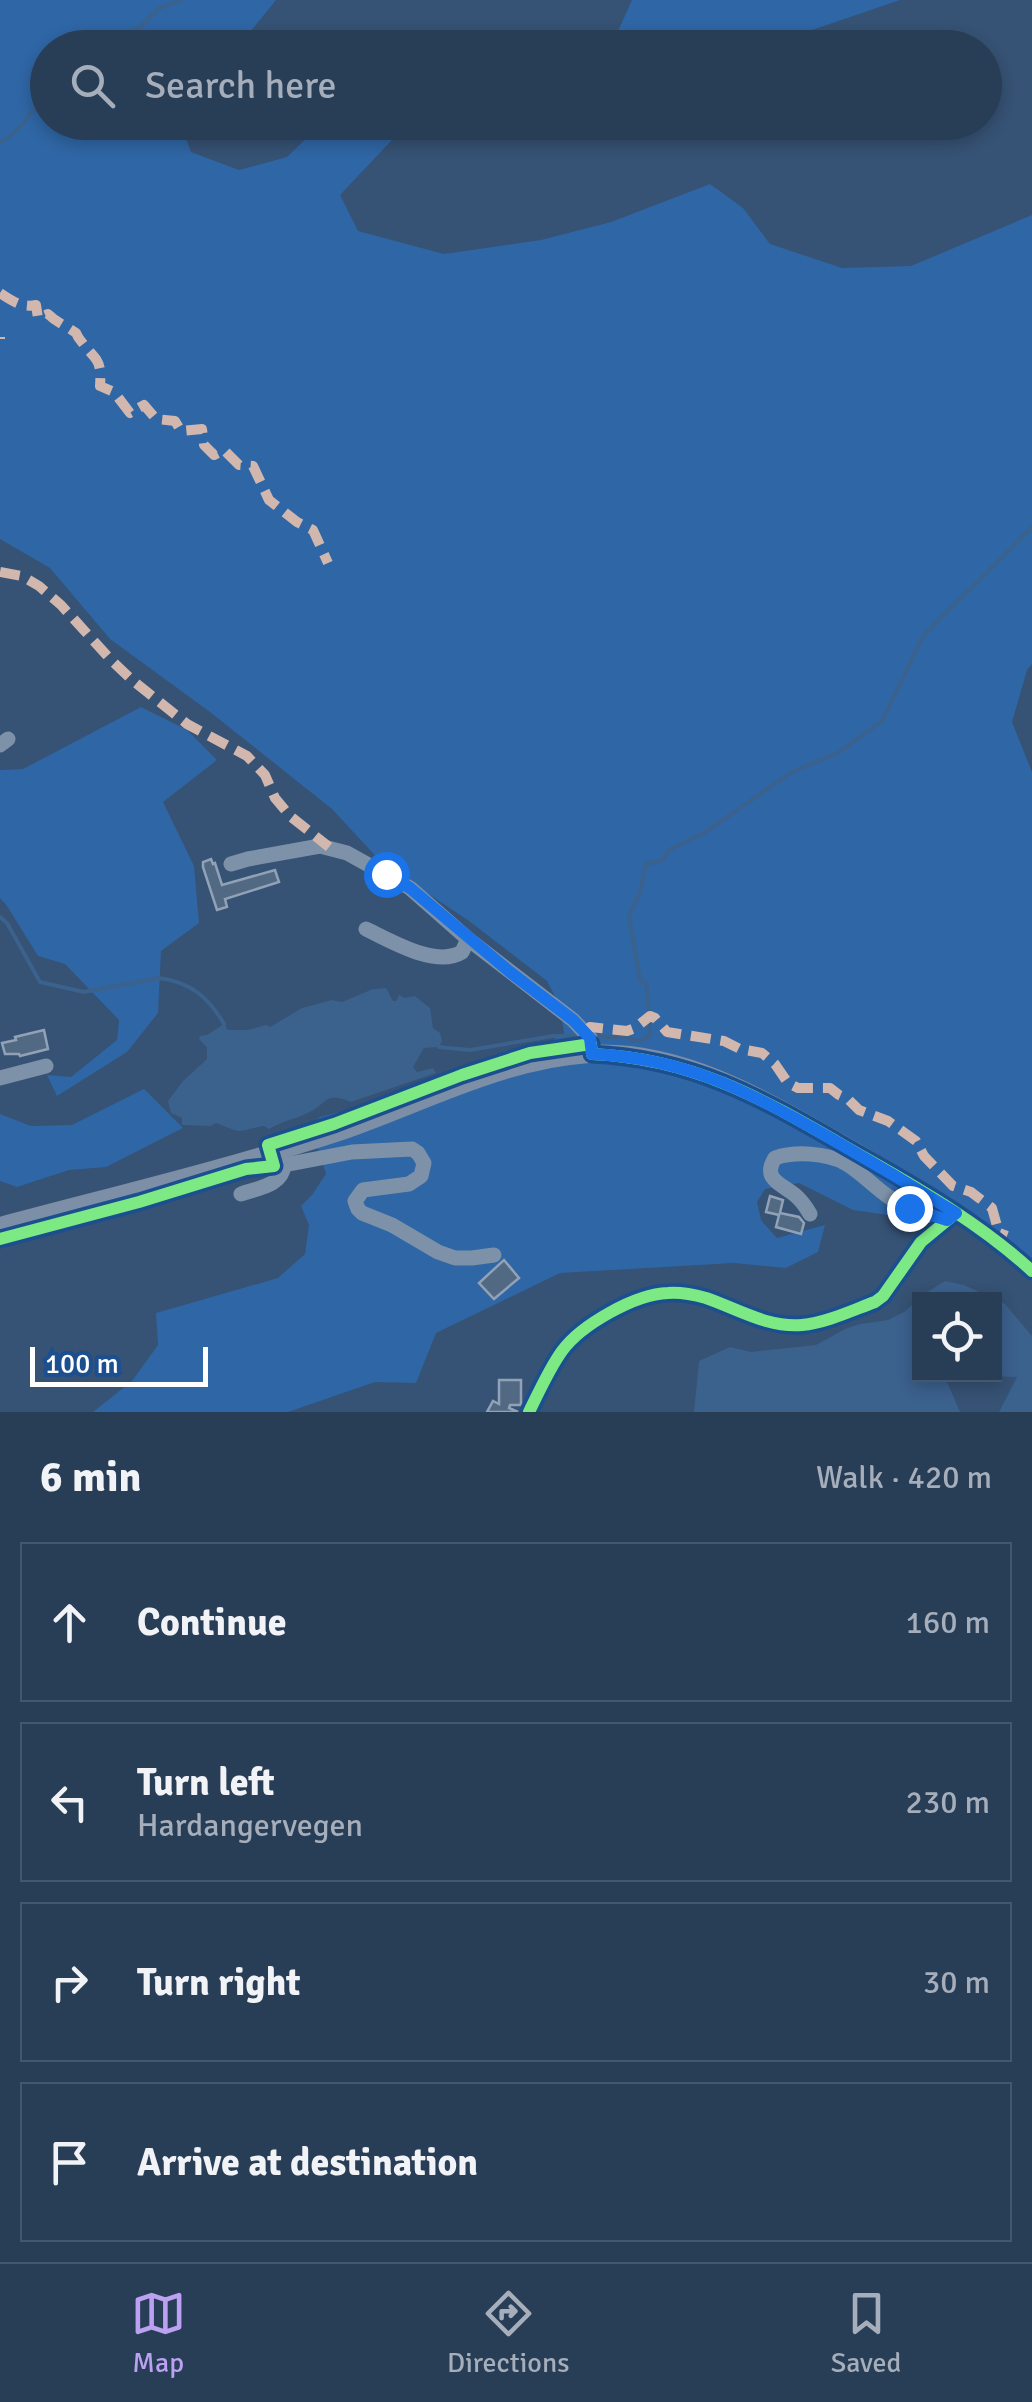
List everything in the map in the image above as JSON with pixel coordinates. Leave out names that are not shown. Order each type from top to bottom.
[{"type":"main road","points":[[0,1226],[278,1159],[496,1073],[592,1054],[660,1061],[731,1086],[791,1115],[952,1216],[984,1230],[1032,1271]]},
{"type":"street","points":[[231,864],[320,846],[347,853],[410,888],[573,1020],[590,1038],[592,1054]]},
{"type":"street","points":[[366,929],[420,954],[449,957],[462,952],[468,938]]},
{"type":"street","points":[[0,1078],[46,1066]]},
{"type":"street","points":[[240,1194],[278,1181],[282,1176],[278,1159],[412,1149],[422,1157],[421,1176],[402,1186],[363,1190],[355,1201],[358,1209],[438,1252],[456,1258],[494,1255]]},
{"type":"street","points":[[810,1214],[797,1196],[771,1176],[770,1167],[776,1158],[787,1154],[834,1159],[890,1198],[921,1214],[952,1216]]},
{"type":"street","points":[[529,1412],[554,1362],[575,1336],[637,1300],[672,1292],[702,1297],[767,1322],[801,1326],[815,1323],[884,1296],[910,1255],[952,1216]]},
{"type":"shaded area","points":[[0,0],[276,0],[252,30],[30,30],[30,140],[186,140],[191,152],[239,170],[287,157],[304,140],[392,140],[340,195],[358,231],[444,254],[541,240],[611,222],[710,184],[743,208],[770,244],[842,268],[911,266],[1032,215],[1032,664],[1012,722],[1032,772],[1032,1263],[976,1219],[915,1219],[853,1210],[799,1183],[765,1189],[757,1202],[761,1220],[777,1238],[825,1225],[818,1252],[786,1268],[734,1263],[560,1273],[436,1333],[416,1383],[375,1382],[288,1412],[93,1412],[132,1381],[158,1345],[156,1313],[278,1278],[305,1254],[309,1225],[301,1206],[326,1174],[318,1149],[301,1131],[320,1117],[440,1083],[507,1050],[537,1051],[564,1033],[560,1006],[547,981],[469,921],[382,863],[332,809],[110,639],[50,568],[0,539]]},
{"type":"shaded area","points":[[632,0],[900,0],[812,30],[618,30]]},
{"type":"shaded area","points":[[141,707],[187,730],[217,760],[163,802],[194,866],[199,923],[161,951],[158,1013],[127,1052],[57,1096],[47,1075],[71,1077],[117,1040],[119,1020],[65,964],[38,956],[0,898],[0,770],[23,769]]},
{"type":"shaded area","points":[[386,988],[393,1001],[399,995],[415,996],[430,1008],[433,1028],[442,1041],[439,1047],[424,1048],[413,1067],[417,1072],[433,1068],[436,1073],[351,1102],[330,1098],[308,1113],[269,1129],[264,1126],[236,1131],[216,1123],[182,1125],[182,1118],[171,1113],[168,1101],[207,1059],[207,1048],[200,1036],[224,1024],[228,1030],[270,1027],[302,1008],[332,1000],[342,1002]]},
{"type":"shaded area","points":[[144,1089],[183,1128],[106,1167],[69,1170],[17,1187],[0,1181],[0,1114],[31,1126],[72,1125]]},
{"type":"shaded area","points":[[945,1281],[979,1292],[928,1292]]},
{"type":"shaded area","points":[[1002,1303],[1032,1336],[1032,1412],[999,1412],[1017,1377],[1002,1377]]},
{"type":"shaded area","points":[[912,1305],[912,1382],[947,1382],[960,1412],[694,1412],[699,1361],[730,1347],[751,1352],[816,1345],[845,1329],[888,1320]]},
{"type":"building","points":[[211,859],[222,885],[275,870],[279,882],[225,899],[227,907],[217,910],[203,867],[203,862]]},
{"type":"building","points":[[44,1030],[48,1049],[20,1056],[5,1054],[2,1043]]},
{"type":"building","points":[[770,1196],[783,1200],[780,1213],[799,1217],[804,1223],[801,1234],[776,1227],[779,1215],[766,1212]]},
{"type":"building","points":[[504,1260],[519,1278],[494,1299],[479,1283]]},
{"type":"building","points":[[499,1380],[521,1380],[521,1403],[509,1408],[518,1412],[487,1412],[493,1401],[499,1404]]},
{"type":"waterway","points":[[132,30],[158,9],[181,0]]},
{"type":"waterway","points":[[0,142],[30,115]]},
{"type":"waterway","points":[[594,1034],[640,1041],[649,1036],[646,983],[640,980],[629,916],[640,893],[646,864],[663,860],[669,850],[704,833],[792,772],[838,753],[882,721],[923,636],[1032,527]]},
{"type":"waterway","points":[[0,917],[40,982],[84,992],[159,978],[170,980],[198,993],[224,1024]]},
{"type":"waterway","points":[[439,1047],[470,1050],[553,1036],[580,1036]]},
{"type":"marked path","points":[[0,293],[22,305],[36,305],[38,318],[48,314],[76,333],[99,365],[100,386],[114,392],[130,413],[144,405],[156,419],[175,421],[181,431],[202,429],[204,445],[214,455],[224,450],[239,465],[253,466],[269,500],[313,530],[328,563]]},
{"type":"marked path","points":[[0,572],[22,576],[39,586],[132,680],[187,724],[247,756],[265,775],[275,798],[290,816],[329,847]]},
{"type":"marked path","points":[[585,1032],[590,1027],[627,1031],[650,1016],[667,1032],[724,1041],[762,1053],[788,1083],[798,1088],[830,1088],[859,1110],[888,1121],[916,1141],[924,1156],[953,1186],[971,1192],[992,1208],[999,1233],[1007,1236]]},
{"type":"cycle path","points":[[0,1239],[246,1169],[274,1166],[268,1145],[530,1053],[591,1044],[592,1054],[669,1065],[703,1075],[768,1104],[932,1197],[974,1224],[1032,1271]]},
{"type":"cycle path","points":[[529,1412],[562,1351],[595,1321],[625,1305],[655,1295],[682,1293],[777,1324],[820,1322],[883,1296],[921,1242],[956,1213]]},
{"type":"route","points":[[386,874],[410,888],[573,1020],[590,1038],[592,1054],[680,1066],[760,1098],[956,1213],[947,1220],[909,1208]]}]
